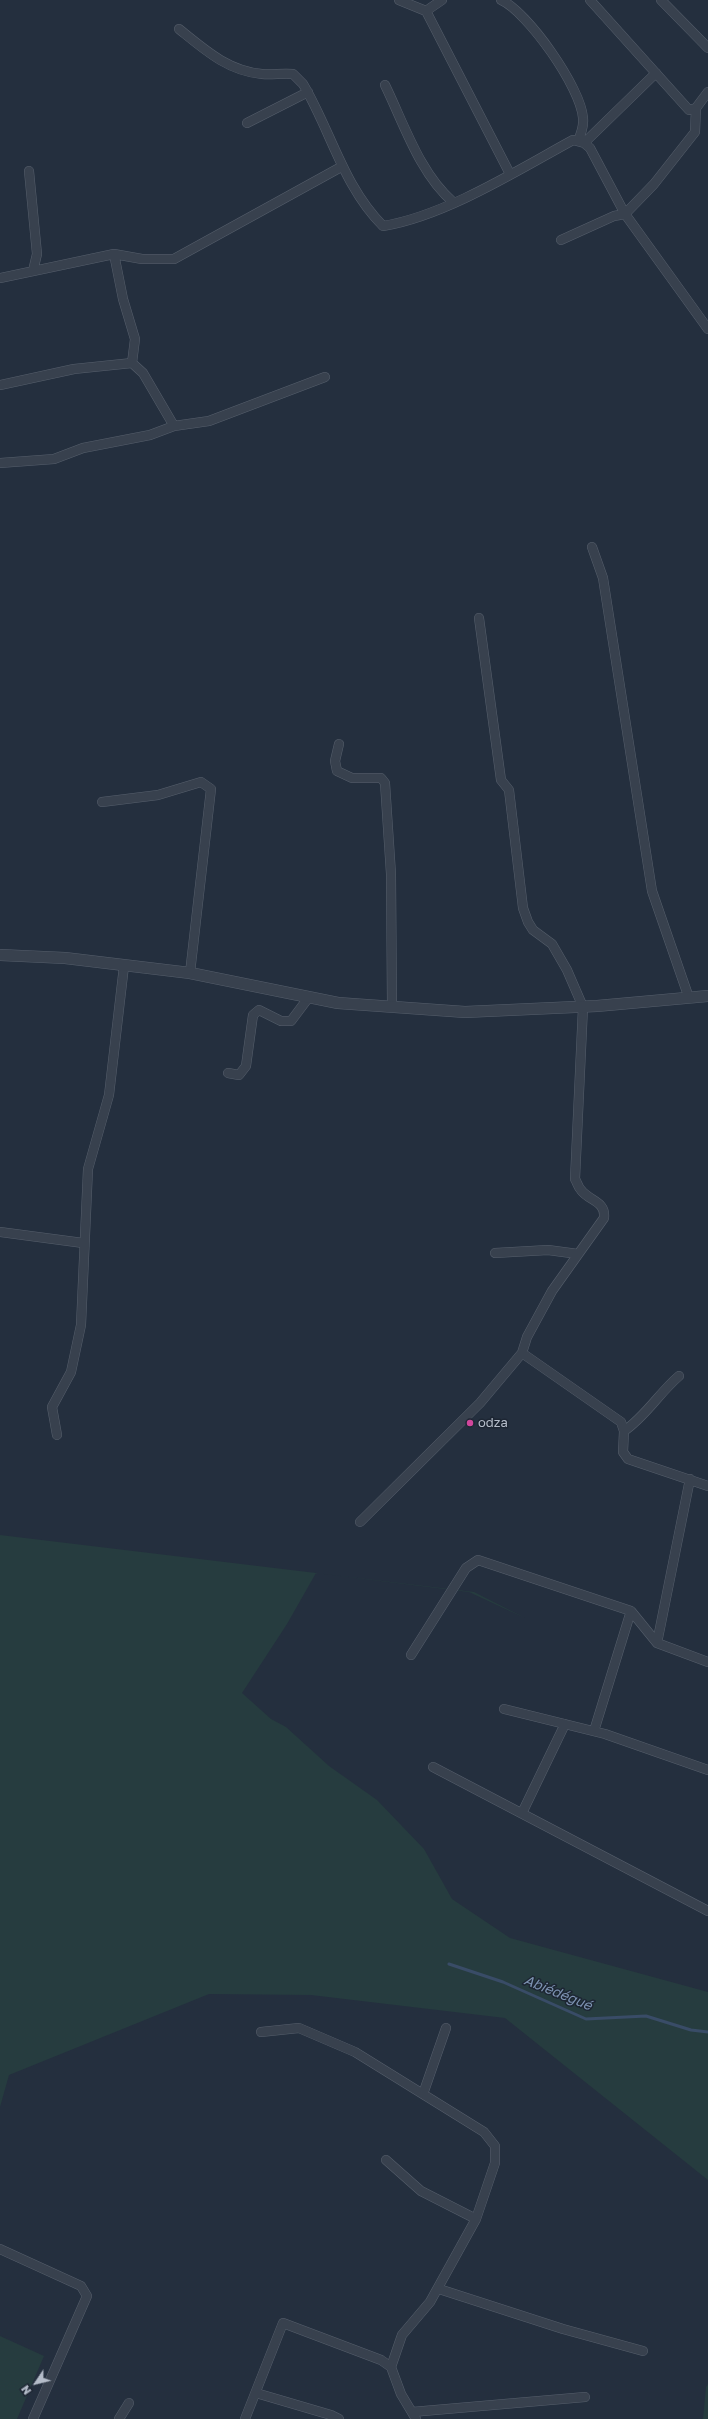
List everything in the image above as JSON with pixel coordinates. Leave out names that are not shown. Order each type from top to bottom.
[{"type":"street","points":[[398,0],[426,11],[510,174]]},
{"type":"street","points":[[426,11],[442,0]]},
{"type":"street","points":[[501,0],[525,20],[545,43],[574,88],[583,118],[581,142]]},
{"type":"street","points":[[590,0],[689,110],[696,108]]},
{"type":"street","points":[[660,0],[708,48]]},
{"type":"street","points":[[179,30],[218,60],[241,70],[255,73],[293,74],[303,84],[308,92],[341,167],[371,214],[383,226],[400,223],[453,202],[510,174],[573,140],[581,142],[590,148],[625,214],[708,329]]},
{"type":"street","points":[[581,142],[656,73]]},
{"type":"street","points":[[386,85],[418,154],[441,192],[453,202]]},
{"type":"street","points":[[247,123],[308,92]]},
{"type":"street","points":[[561,240],[614,216],[625,214],[654,184],[695,132],[696,108],[708,92]]},
{"type":"street","points":[[0,278],[114,254],[142,259],[174,259],[341,167]]},
{"type":"street","points":[[29,171],[37,254],[33,271]]},
{"type":"street","points":[[114,254],[123,299],[135,339],[132,363]]},
{"type":"street","points":[[0,385],[74,369],[132,363]]},
{"type":"street","points":[[132,363],[143,374],[174,426]]},
{"type":"street","points":[[0,463],[54,459],[83,448],[150,435],[174,426],[209,421],[324,377]]},
{"type":"street","points":[[592,548],[603,578],[607,614],[652,891],[689,998]]},
{"type":"street","points":[[360,1522],[480,1403],[522,1353],[527,1337],[552,1291],[604,1218],[602,1206],[580,1190],[575,1179],[583,1007],[564,964],[552,944],[533,930],[528,922],[524,908],[508,790],[501,780],[479,618]]},
{"type":"street","points":[[339,744],[335,761],[337,771],[352,778],[381,778],[385,782],[391,874],[392,1007]]},
{"type":"street","points":[[102,802],[158,795],[201,782],[211,789],[190,974]]},
{"type":"street","points":[[0,955],[65,958],[190,974],[338,1003],[465,1012],[583,1007],[708,996]]},
{"type":"street","points":[[57,1435],[52,1407],[71,1372],[81,1325],[83,1243],[88,1169],[109,1095],[124,966]]},
{"type":"street","points":[[228,1073],[239,1075],[246,1066],[253,1015],[259,1010],[281,1021],[292,1021],[309,997]]},
{"type":"street","points":[[0,1232],[83,1243]]},
{"type":"street","points":[[495,1253],[548,1250],[578,1254]]},
{"type":"street","points":[[522,1353],[615,1416],[621,1422],[624,1431],[623,1452],[628,1459],[708,1486]]},
{"type":"street","points":[[624,1431],[637,1422],[665,1388],[679,1376]]},
{"type":"street","points":[[657,1643],[690,1479]]},
{"type":"street","points":[[410,1655],[466,1568],[478,1560],[631,1611],[657,1643],[708,1662]]},
{"type":"street","points":[[594,1731],[631,1611]]},
{"type":"street","points":[[504,1709],[594,1731],[708,1770]]},
{"type":"street","points":[[522,1812],[565,1724]]},
{"type":"street","points":[[433,1767],[522,1812],[708,1911]]},
{"type":"street","points":[[261,2032],[299,2028],[355,2052],[484,2132],[495,2146],[495,2163],[476,2219],[439,2289],[420,2316],[409,2325],[402,2335],[391,2368],[396,2385],[414,2415],[585,2397]]},
{"type":"street","points":[[423,2094],[446,2028]]},
{"type":"street","points":[[386,2160],[421,2191],[476,2219]]},
{"type":"street","points":[[0,2249],[81,2286],[87,2296],[33,2419]]},
{"type":"street","points":[[439,2289],[563,2329],[644,2351]]},
{"type":"street","points":[[245,2419],[283,2323],[381,2360],[391,2368]]},
{"type":"street","points":[[256,2393],[331,2415],[339,2419]]},
{"type":"street","points":[[119,2419],[129,2403]]},
{"type":"green space","points":[[0,1535],[316,1573],[287,1624],[242,1693],[271,1719],[286,1727],[329,1766],[377,1800],[424,1849],[452,1899],[510,1938],[708,1992],[708,2180],[505,2018],[311,1995],[209,1994],[9,2075],[0,2107]]},
{"type":"green space","points":[[316,1573],[474,1592],[525,1618],[469,1592]]},
{"type":"green space","points":[[0,2336],[44,2356],[17,2419],[0,2419]]},
{"type":"green space","points":[[708,2384],[708,2419],[703,2419],[706,2387]]},
{"type":"waterway","name":"Abiédégué","points":[[449,1964],[503,1982],[586,2019],[646,2016],[691,2030],[708,2032]]},
{"type":"place","name":"odza","points":[[470,1423]]}]
